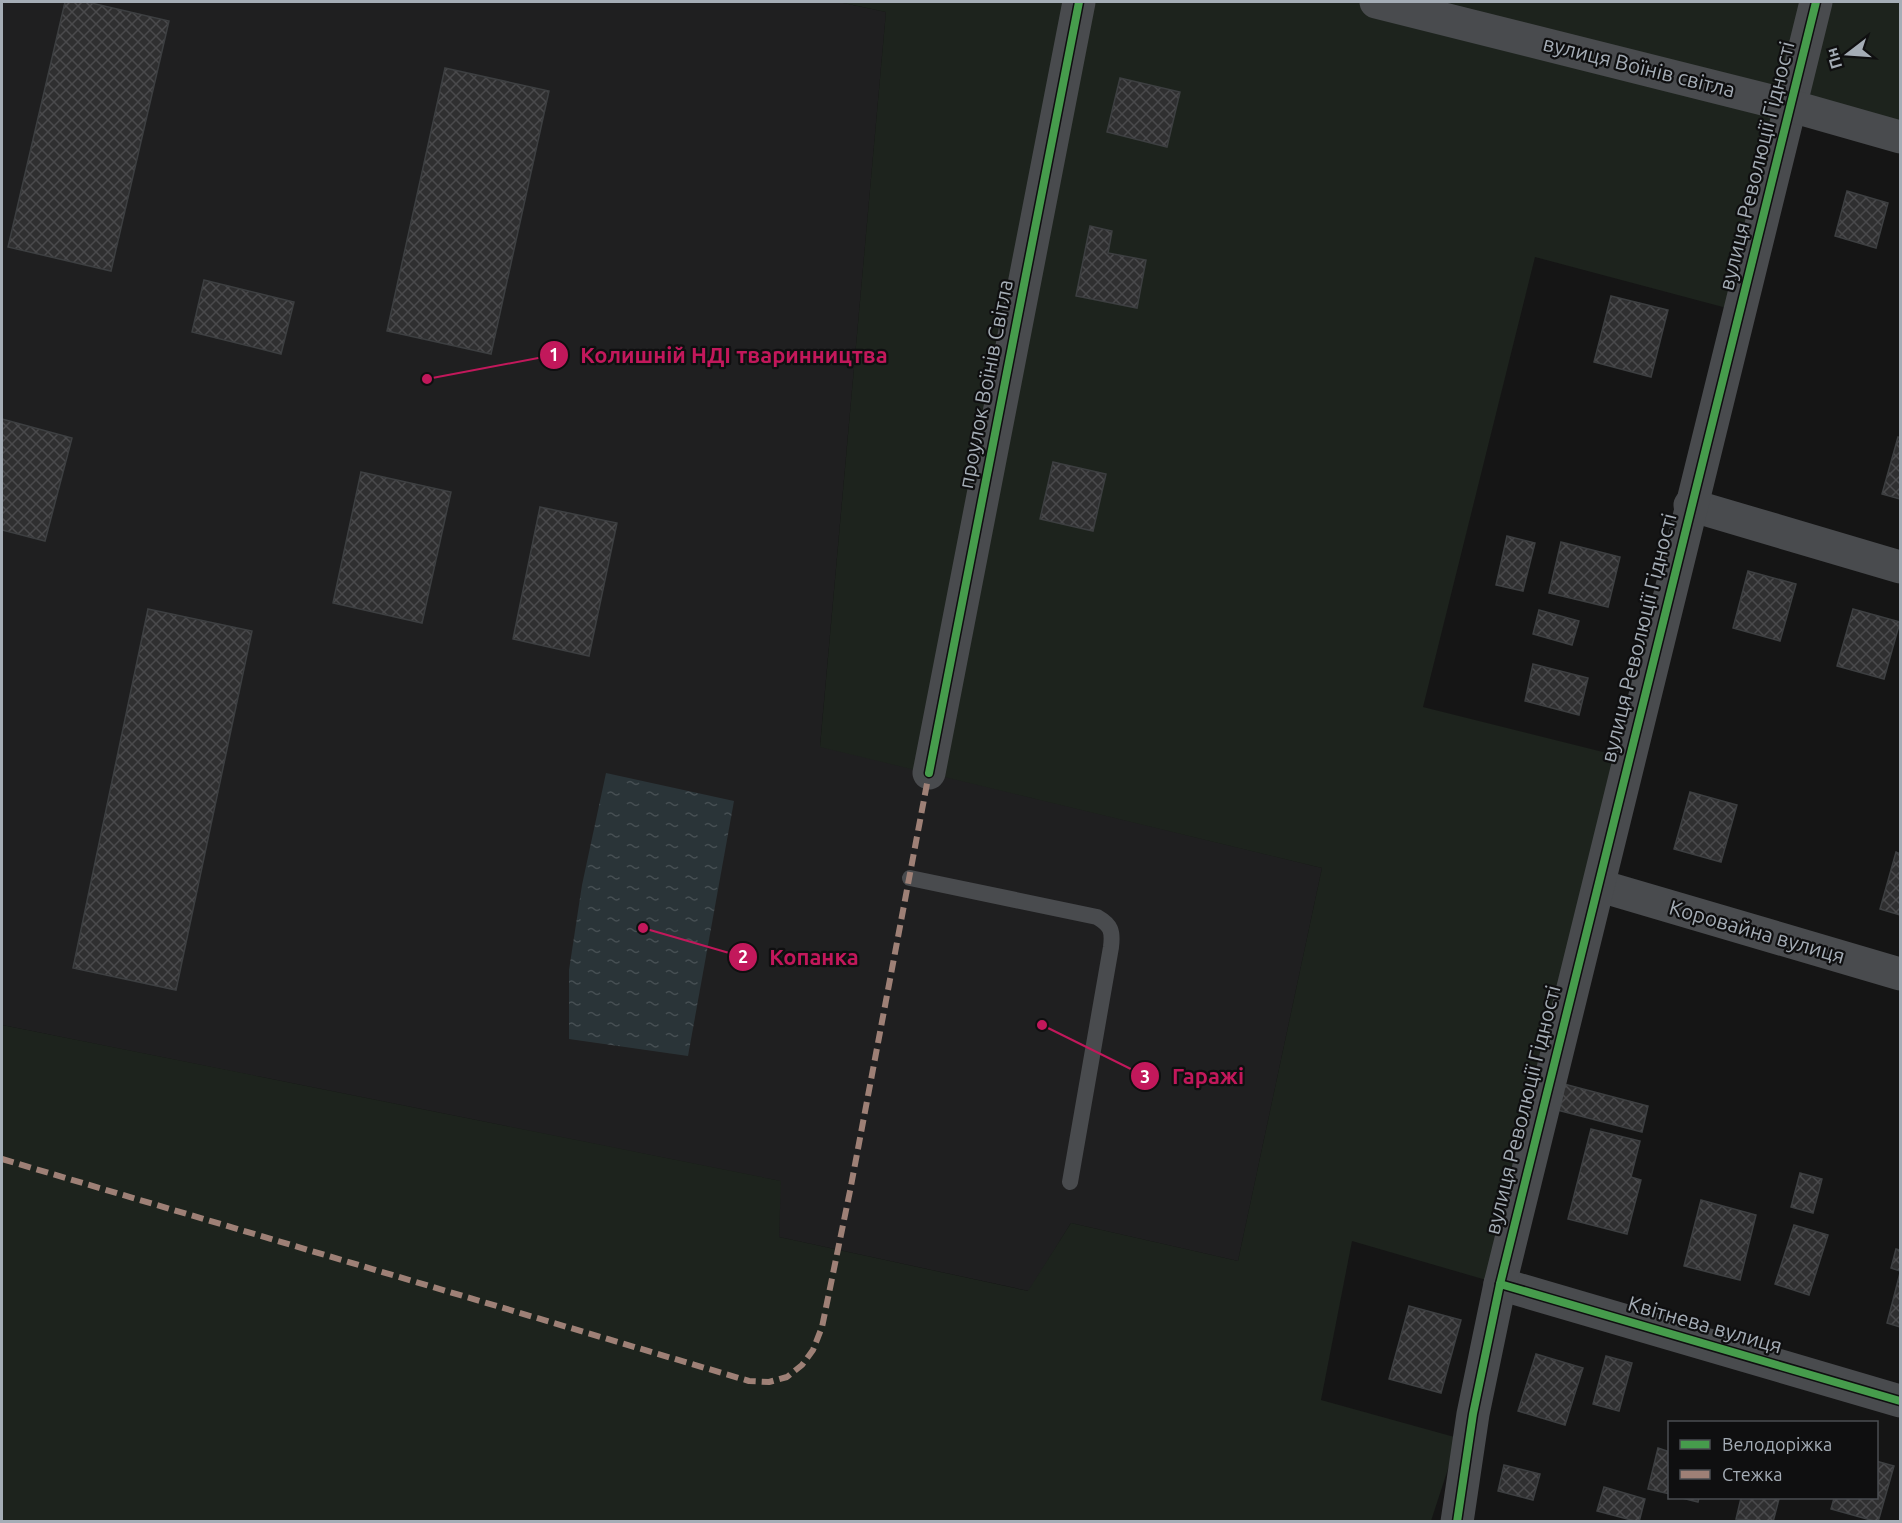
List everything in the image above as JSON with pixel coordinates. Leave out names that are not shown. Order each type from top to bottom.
[{"type":"street","name":"проулок Воїнів Світла","points":[[929,773],[1079,2]]},
{"type":"street","name":"вулиця Воїнів світла","points":[[1376,2],[1791,106],[1900,137]]},
{"type":"street","name":"вулиця Революції Гідності","points":[[1457,1521],[1473,1414],[1500,1284],[1690,505],[1816,2]]},
{"type":"street","name":"вулиця Революції Гідності","points":[[1690,505],[1900,567]]},
{"type":"street","name":"Коровайна вулиця","points":[[1614,890],[1900,974]]},
{"type":"street","name":"Квітнева вулиця","points":[[1500,1284],[1900,1401]]},
{"type":"lane","points":[[910,878],[1097,917],[1109,924],[1113,933],[1111,947],[1070,1182]]},
{"type":"shaded area","points":[[2,2],[839,2],[886,12],[820,746],[1322,868],[1238,1261],[1071,1223],[1029,1291],[779,1237],[780,1181],[2,1025]]},
{"type":"shaded area","points":[[839,2],[1900,2],[1900,128],[1790,109],[1738,311],[1535,257],[1423,707],[1627,758],[1500,1284],[1352,1241],[1321,1400],[1458,1438],[1431,1521],[2,1521],[2,1025],[781,1181],[779,1237],[1028,1291],[1071,1223],[1238,1261],[1322,868],[820,747],[886,12]]},
{"type":"water","points":[[606,773],[734,801],[688,1056],[569,1039],[569,970],[582,885]]},
{"type":"building","points":[[65,2],[87,2],[169,21],[111,271],[8,247]]},
{"type":"building","points":[[445,68],[549,91],[491,354],[387,331]]},
{"type":"building","points":[[1120,78],[1180,92],[1167,147],[1107,132]]},
{"type":"building","points":[[1847,191],[1888,203],[1876,248],[1835,236]]},
{"type":"building","points":[[1090,226],[1112,231],[1108,253],[1146,260],[1137,308],[1076,296]]},
{"type":"building","points":[[204,280],[294,302],[281,354],[192,332]]},
{"type":"building","points":[[1611,296],[1668,310],[1651,377],[1594,362]]},
{"type":"building","points":[[2,419],[72,438],[45,541],[2,530]]},
{"type":"building","points":[[1898,437],[1900,438],[1900,499],[1882,494]]},
{"type":"building","points":[[1053,462],[1106,474],[1093,531],[1040,519]]},
{"type":"building","points":[[361,472],[451,492],[422,623],[333,603]]},
{"type":"building","points":[[540,507],[617,523],[589,656],[513,639]]},
{"type":"building","points":[[1507,536],[1535,543],[1523,591],[1496,585]]},
{"type":"building","points":[[1561,542],[1620,557],[1608,607],[1549,593]]},
{"type":"building","points":[[1748,571],[1796,584],[1780,641],[1733,628]]},
{"type":"building","points":[[148,609],[252,631],[176,990],[73,968]]},
{"type":"building","points":[[1853,609],[1900,622],[1884,679],[1837,666]]},
{"type":"building","points":[[1539,610],[1579,621],[1572,645],[1533,634]]},
{"type":"building","points":[[1533,664],[1588,678],[1579,715],[1525,701]]},
{"type":"building","points":[[1690,792],[1737,805],[1721,862],[1674,849]]},
{"type":"building","points":[[1896,852],[1900,854],[1900,915],[1880,909]]},
{"type":"building","points":[[1564,1084],[1648,1106],[1642,1132],[1557,1110]]},
{"type":"building","points":[[1591,1129],[1640,1141],[1631,1177],[1641,1180],[1627,1234],[1568,1219]]},
{"type":"building","points":[[1800,1173],[1822,1179],[1813,1213],[1791,1207]]},
{"type":"building","points":[[1701,1200],[1756,1215],[1740,1280],[1684,1266]]},
{"type":"building","points":[[1794,1225],[1828,1235],[1809,1295],[1775,1284]]},
{"type":"building","points":[[1896,1249],[1900,1250],[1900,1271],[1891,1268]]},
{"type":"building","points":[[1900,1273],[1900,1327],[1887,1323]]},
{"type":"building","points":[[1409,1306],[1461,1320],[1441,1393],[1389,1379]]},
{"type":"building","points":[[1536,1354],[1583,1368],[1565,1425],[1518,1411]]},
{"type":"building","points":[[1606,1356],[1632,1363],[1619,1411],[1593,1404]]},
{"type":"building","points":[[1658,1448],[1668,1451],[1668,1494],[1648,1489]]},
{"type":"building","points":[[1878,1462],[1894,1466],[1878,1522],[1831,1509],[1834,1499],[1878,1499]]},
{"type":"building","points":[[1504,1465],[1540,1474],[1533,1500],[1498,1491]]},
{"type":"building","points":[[1604,1487],[1645,1499],[1639,1522],[1597,1511]]},
{"type":"building","points":[[1741,1499],[1779,1499],[1773,1522],[1736,1519]]},
{"type":"marked path","points":[[2,1159],[749,1381],[769,1382],[787,1377],[802,1365],[813,1350],[822,1327],[929,773]]},
{"type":"cycle path","points":[[929,773],[1079,2]]},
{"type":"cycle path","points":[[1457,1522],[1473,1414],[1500,1284],[1816,2]]},
{"type":"cycle path","points":[[1500,1284],[1900,1401]]},
{"type":"place","name":"Колишній НДІ тваринництва","points":[[427,379]]},
{"type":"place","name":"Копанка","points":[[643,928]]},
{"type":"place","name":"Гаражі","points":[[1042,1025]]}]
